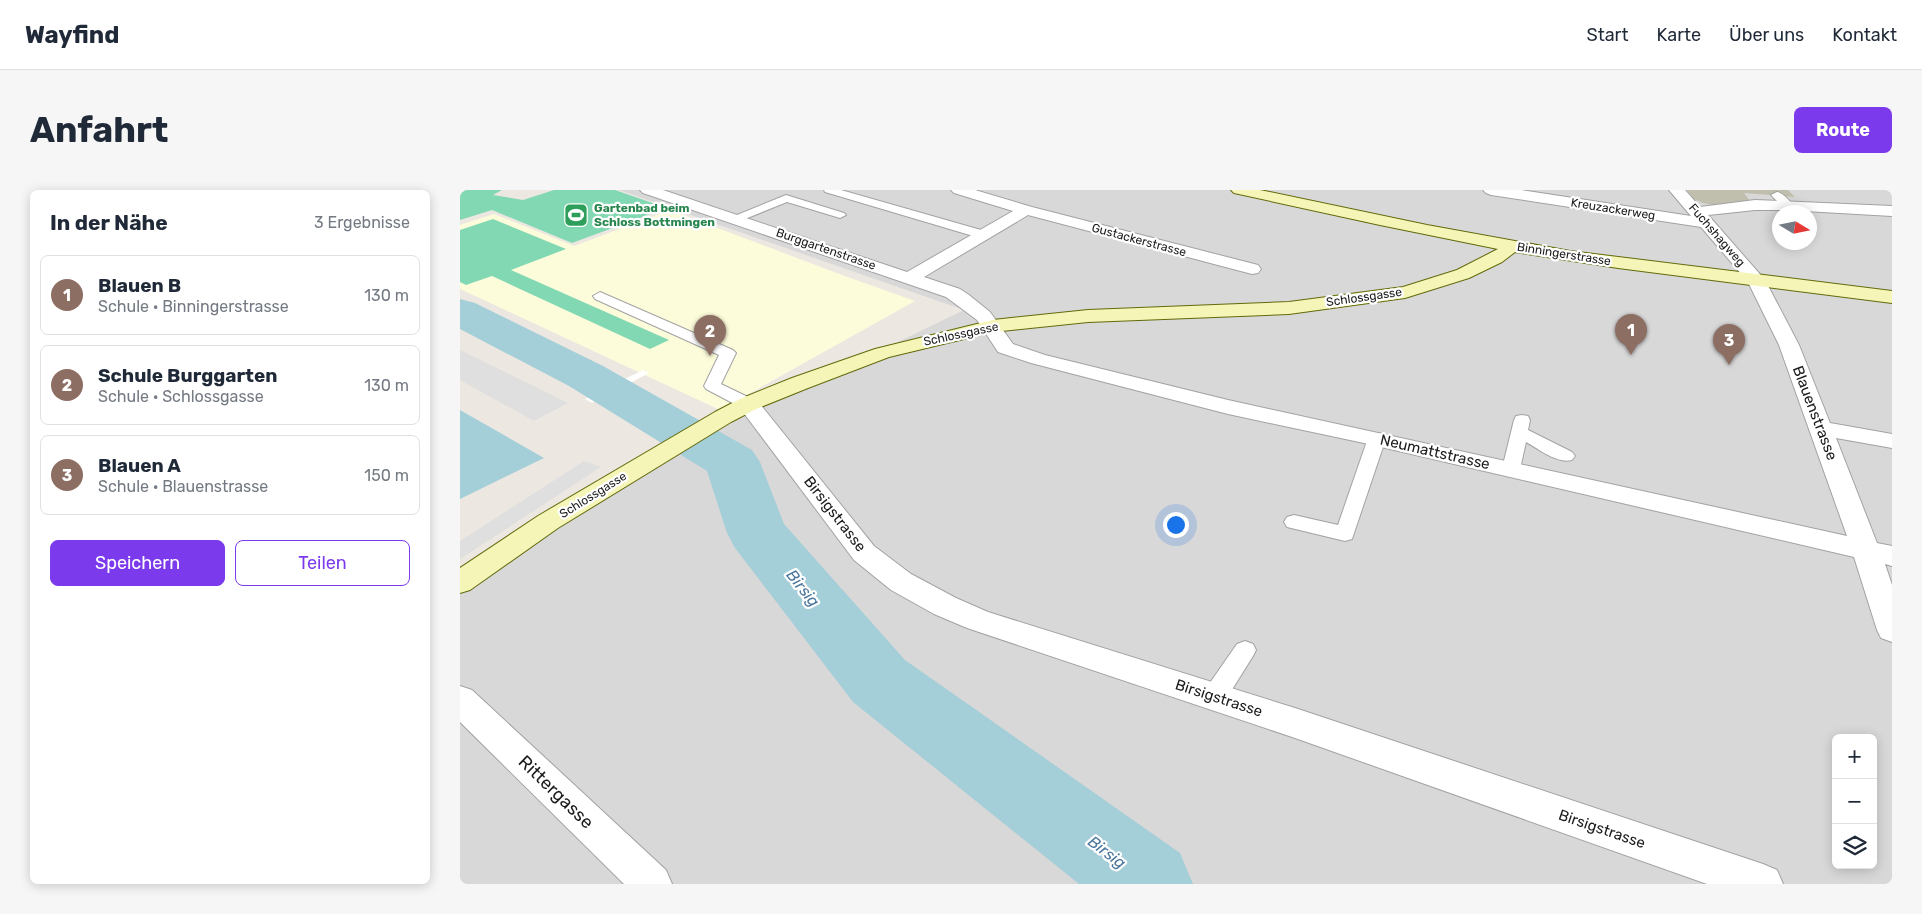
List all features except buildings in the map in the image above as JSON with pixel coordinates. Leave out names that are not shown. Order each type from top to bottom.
[{"type":"main road","name":"Binningerstrasse","points":[[1239,190],[1331,211],[1512,246],[1617,262],[1892,296]]},
{"type":"main road","name":"Schlossgasse","points":[[460,582],[548,522],[669,448],[748,404],[882,353],[993,326],[1088,316],[1289,308],[1404,292],[1463,274],[1496,258],[1512,246]]},
{"type":"street","name":"Burggartenstrasse","points":[[648,190],[953,293],[974,306],[993,326]]},
{"type":"street","name":"Gustackerstrasse","points":[[959,190],[1026,210],[1252,269]]},
{"type":"street","name":"Kreuzackerweg","points":[[1491,190],[1701,217],[1782,200],[1892,211]]},
{"type":"street","name":"Fuchshagweg","points":[[1677,190],[1756,280]]},
{"type":"street","points":[[910,278],[1026,210]]},
{"type":"street","name":"Blauenstrasse","points":[[1756,280],[1789,345],[1820,428],[1879,553]]},
{"type":"street","name":"Neumattstrasse","points":[[993,326],[1005,348],[1038,359],[1228,407],[1377,438],[1879,553]]},
{"type":"street","name":"Birsigstrasse","points":[[748,404],[864,553],[901,582],[945,606],[978,620],[1214,697],[1763,884]]},
{"type":"street","points":[[1820,428],[1892,441]]},
{"type":"street","points":[[1879,553],[1892,630]]},
{"type":"street","name":"Rittergasse","points":[[463,707],[652,884]]},
{"type":"lane","points":[[829,190],[984,235]]},
{"type":"lane","points":[[736,219],[786,198],[840,215]]},
{"type":"lane","points":[[600,296],[728,353],[712,386],[748,404]]},
{"type":"lane","points":[[1511,469],[1520,425],[1566,456]]},
{"type":"lane","points":[[1294,522],[1345,534],[1377,438]]},
{"type":"lane","points":[[1214,697],[1245,650]]},
{"type":"shaded area","points":[[619,190],[1892,190],[1892,884],[460,884],[460,589],[659,458],[964,310]]},
{"type":"shaded area","points":[[1687,190],[1788,190],[1795,197],[1744,193],[1750,201],[1713,205],[1694,199]]},
{"type":"shaded area","points":[[670,210],[915,301],[720,410],[460,289],[460,225],[494,214],[574,246]]},
{"type":"shaded area","points":[[460,350],[568,403],[534,421],[460,380]]},
{"type":"shaded area","points":[[584,461],[601,467],[460,559],[460,541]]},
{"type":"green space","name":"Gartenbad beim Schloss Bottmingen","points":[[460,190],[502,190],[493,195],[523,200],[554,190],[615,190],[667,208],[572,243],[492,210],[460,220]]},
{"type":"green space","points":[[493,219],[566,249],[511,270],[669,340],[650,349],[492,276],[466,285],[460,282],[460,230]]},
{"type":"water","points":[[460,410],[544,458],[460,499]]},
{"type":"pier","points":[[643,370],[649,373],[592,403],[585,399]]},
{"type":"waterway","name":"Birsig","points":[[460,312],[586,376],[732,462],[757,533],[879,681],[1149,884]]},
{"type":"place","name":"Gartenbad beim Schloss Bottmingen","points":[[576,215]]},
{"type":"place","name":"Blauen B","points":[[1631,355]]},
{"type":"place","name":"Schule Burggarten","points":[[710,356]]},
{"type":"place","name":"Blauen A","points":[[1729,365]]}]
